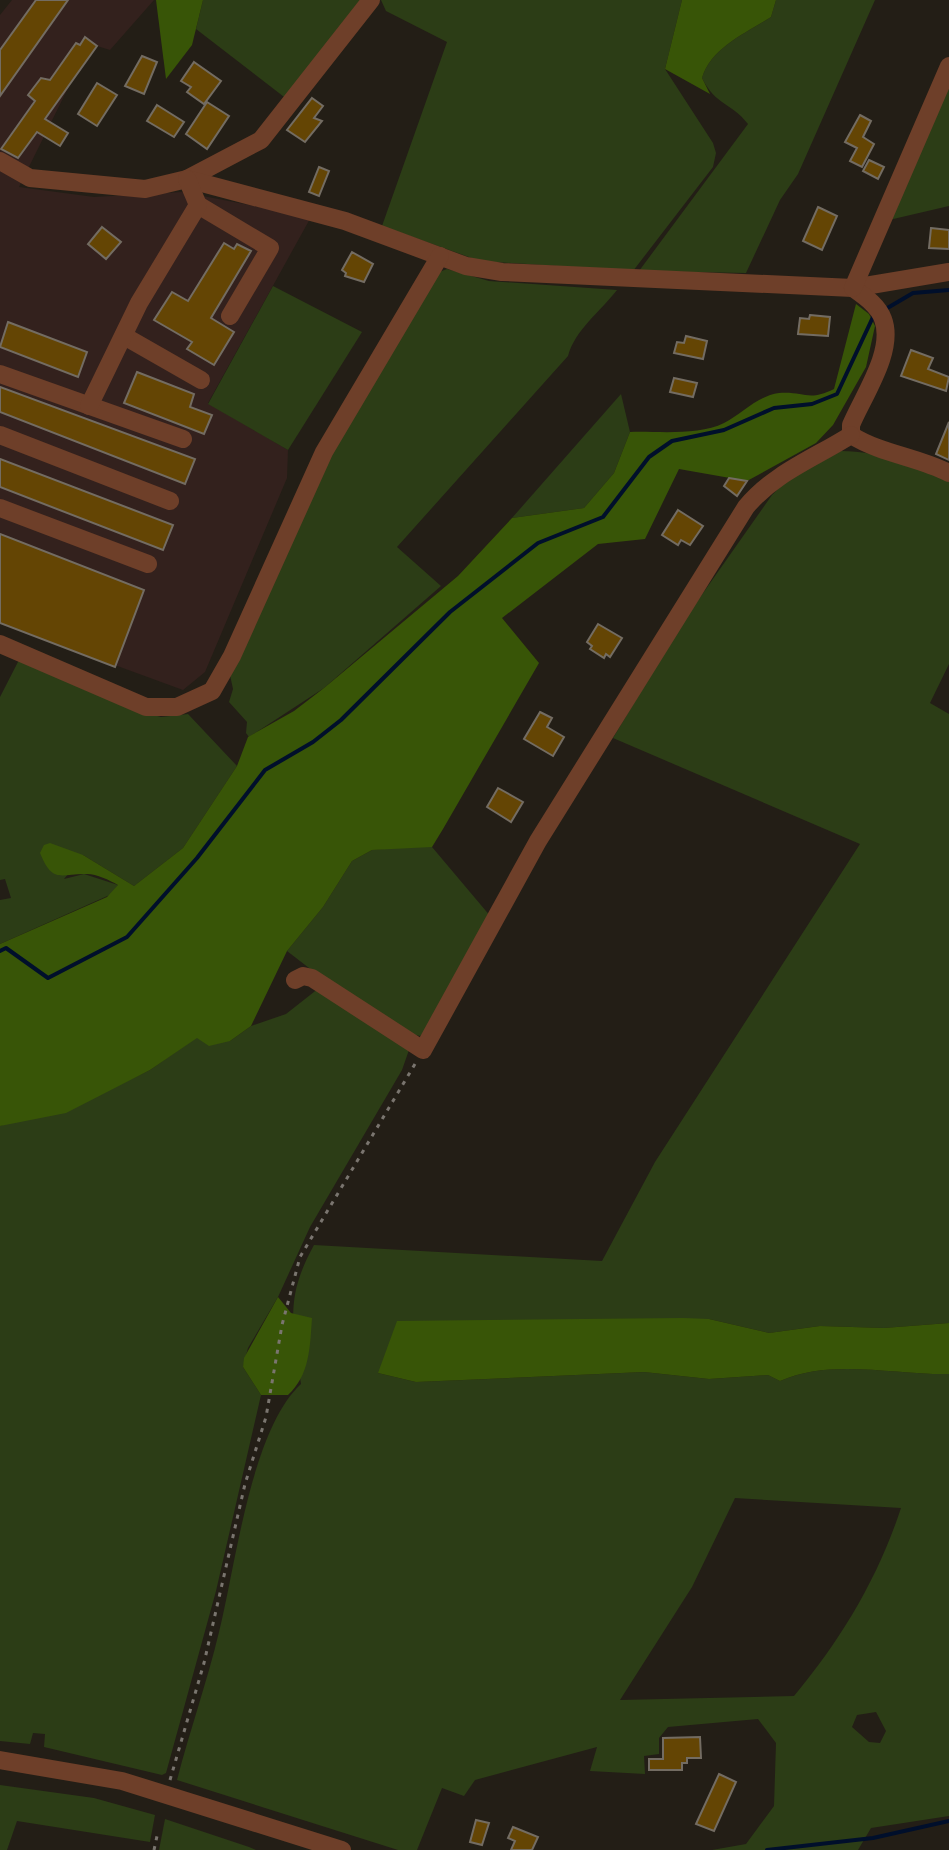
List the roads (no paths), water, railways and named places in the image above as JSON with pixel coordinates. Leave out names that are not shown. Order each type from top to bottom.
[{"type":"street","points":[[0,161],[30,178],[145,189],[187,179],[261,140],[371,0]]},
{"type":"street","points":[[853,288],[949,66]]},
{"type":"street","points":[[187,179],[198,205],[270,248],[230,316]]},
{"type":"street","points":[[187,179],[345,221],[466,266],[502,272],[853,288],[949,272]]},
{"type":"street","points":[[89,406],[139,303],[198,205]]},
{"type":"street","points":[[0,644],[146,707],[177,707],[212,691],[232,656],[324,452],[440,256]]},
{"type":"street","points":[[851,435],[851,425],[881,358],[883,320],[873,303],[853,288]]},
{"type":"street","points":[[124,336],[201,380]]},
{"type":"street","points":[[0,374],[183,439]]},
{"type":"street","points":[[0,435],[170,501]]},
{"type":"street","points":[[851,435],[865,444],[931,464],[949,473]]},
{"type":"street","points":[[295,980],[312,978],[423,1050],[538,841],[746,507],[761,489],[782,474],[851,435]]},
{"type":"street","points":[[0,508],[148,564]]},
{"type":"street","points":[[0,1760],[87,1773],[166,1794],[342,1850]]},
{"type":"waterway","points":[[884,310],[913,293],[949,290]]},
{"type":"waterway","points":[[0,951],[6,948],[48,978],[127,937],[197,858],[265,770],[313,742],[341,720],[450,612],[538,543],[603,517],[649,457],[672,441],[724,430],[774,408],[812,404],[837,394],[873,317]]},
{"type":"waterway","points":[[767,1850],[873,1838],[949,1821]]}]
